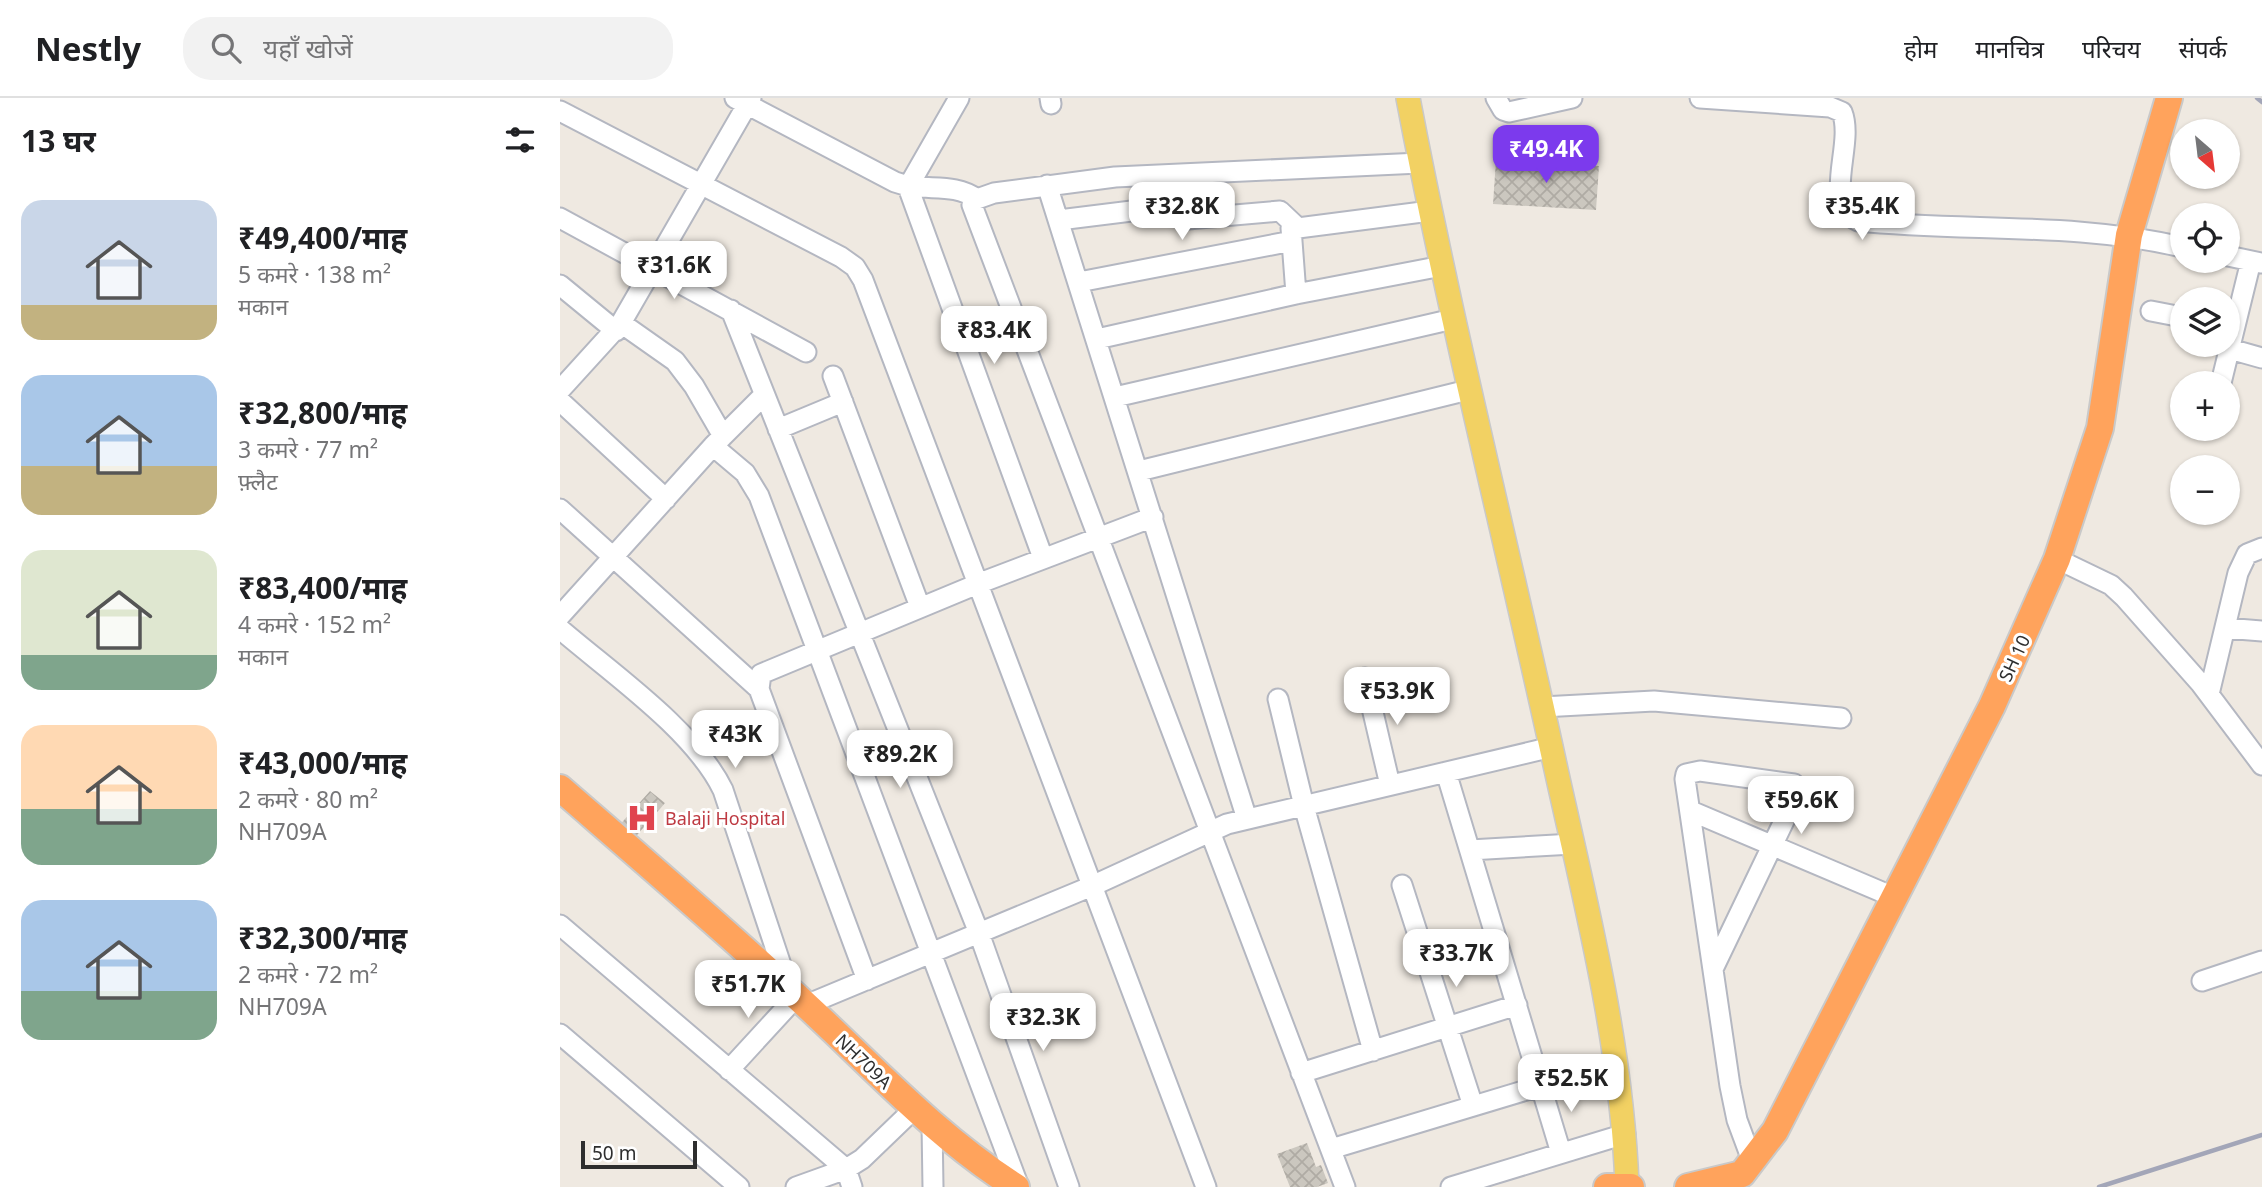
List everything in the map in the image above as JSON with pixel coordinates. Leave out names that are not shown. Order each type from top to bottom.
[{"type":"highway","name":"SH 10","points":[[1740,1174],[1775,1131],[1896,898],[1992,706],[2057,559],[2100,428],[2129,235],[2169,98]]},
{"type":"highway","name":"NH709A","points":[[560,788],[797,998],[923,1117],[988,1170],[1018,1187]]},
{"type":"highway","points":[[1688,1187],[1740,1174]]},
{"type":"main road","points":[[1408,98],[1468,390],[1573,844],[1616,1063],[1625,1134],[1622,1187]]},
{"type":"street","points":[[1496,98],[1503,110],[1509,112],[1572,98]]},
{"type":"street","points":[[1700,98],[1830,107],[1847,105],[1840,203],[1850,217],[1858,221],[2033,227],[2129,235],[2170,244]]},
{"type":"street","points":[[560,390],[618,327],[701,184],[744,100],[908,187],[959,188],[977,198],[1047,185],[1115,177],[1420,163]]},
{"type":"street","points":[[952,100],[908,187],[1043,558]]},
{"type":"street","points":[[560,111],[855,267],[863,280],[980,583],[1206,1187]]},
{"type":"street","points":[[1047,185],[1247,819]]},
{"type":"street","points":[[977,198],[972,205],[974,212],[1345,1187]]},
{"type":"street","points":[[1059,220],[1172,206],[1180,208],[1188,219],[1280,211],[1291,232],[1296,294]]},
{"type":"street","points":[[1079,282],[1291,232],[1297,228],[1430,211]]},
{"type":"street","points":[[560,218],[653,266],[806,352]]},
{"type":"street","points":[[2240,305],[2257,262]]},
{"type":"street","points":[[1097,339],[1296,294],[1442,266]]},
{"type":"street","points":[[560,285],[618,327],[675,361],[694,386],[718,441],[754,487],[1018,1187]]},
{"type":"street","points":[[731,310],[979,933],[1069,1187]]},
{"type":"street","points":[[2151,311],[2170,315]]},
{"type":"street","points":[[1115,397],[1453,319]]},
{"type":"street","points":[[2240,352],[2262,358]]},
{"type":"street","points":[[833,376],[920,607]]},
{"type":"street","points":[[1139,471],[1468,390]]},
{"type":"street","points":[[560,616],[718,441],[764,395]]},
{"type":"street","points":[[560,401],[666,499]]},
{"type":"street","points":[[778,429],[843,402]]},
{"type":"street","points":[[560,509],[759,689],[867,980]]},
{"type":"street","points":[[759,689],[761,674],[920,607],[1153,517]]},
{"type":"street","points":[[2209,694],[2242,563],[2247,554],[2262,548]]},
{"type":"street","points":[[2057,559],[2111,585],[2209,694],[2262,765]]},
{"type":"street","points":[[2225,628],[2262,631]]},
{"type":"street","points":[[560,629],[691,742],[711,766],[723,790],[797,998]]},
{"type":"street","points":[[1365,678],[1390,785]]},
{"type":"street","points":[[1278,699],[1304,806],[1373,1051]]},
{"type":"street","points":[[1542,707],[1654,701],[1841,718]]},
{"type":"street","points":[[729,1070],[797,998],[867,980],[1092,886],[1210,830],[1552,747]]},
{"type":"street","points":[[1446,772],[1561,1153]]},
{"type":"street","points":[[1713,969],[1796,796],[1794,784],[1691,772],[1685,779],[1730,1086],[1737,1120],[1740,1174]]},
{"type":"street","points":[[1690,811],[1896,898]]},
{"type":"street","points":[[1470,850],[1573,844]]},
{"type":"street","points":[[1402,885],[1473,1106]]},
{"type":"street","points":[[560,925],[729,1070],[849,1178]]},
{"type":"street","points":[[2202,981],[2262,961]]},
{"type":"street","points":[[1301,1073],[1448,1029],[1517,1004]]},
{"type":"street","points":[[560,1034],[739,1187]]},
{"type":"street","points":[[1331,1149],[1616,1063]]},
{"type":"street","points":[[796,1187],[849,1178],[862,1159],[923,1117],[933,1187]]},
{"type":"street","points":[[1451,1187],[1625,1134]]},
{"type":"building","points":[[1496,160],[1599,166],[1596,210],[1493,204]]},
{"type":"building","points":[[650,791],[665,803],[631,842],[616,829]]},
{"type":"building","points":[[1307,1143],[1316,1167],[1321,1165],[1328,1183],[1317,1187],[1290,1187],[1277,1154]]},
{"type":"railway","points":[[2257,98],[2262,102]]},
{"type":"railway","points":[[2099,1187],[2262,1135]]},
{"type":"place","name":"Balaji Hospital","points":[[642,818]]}]
